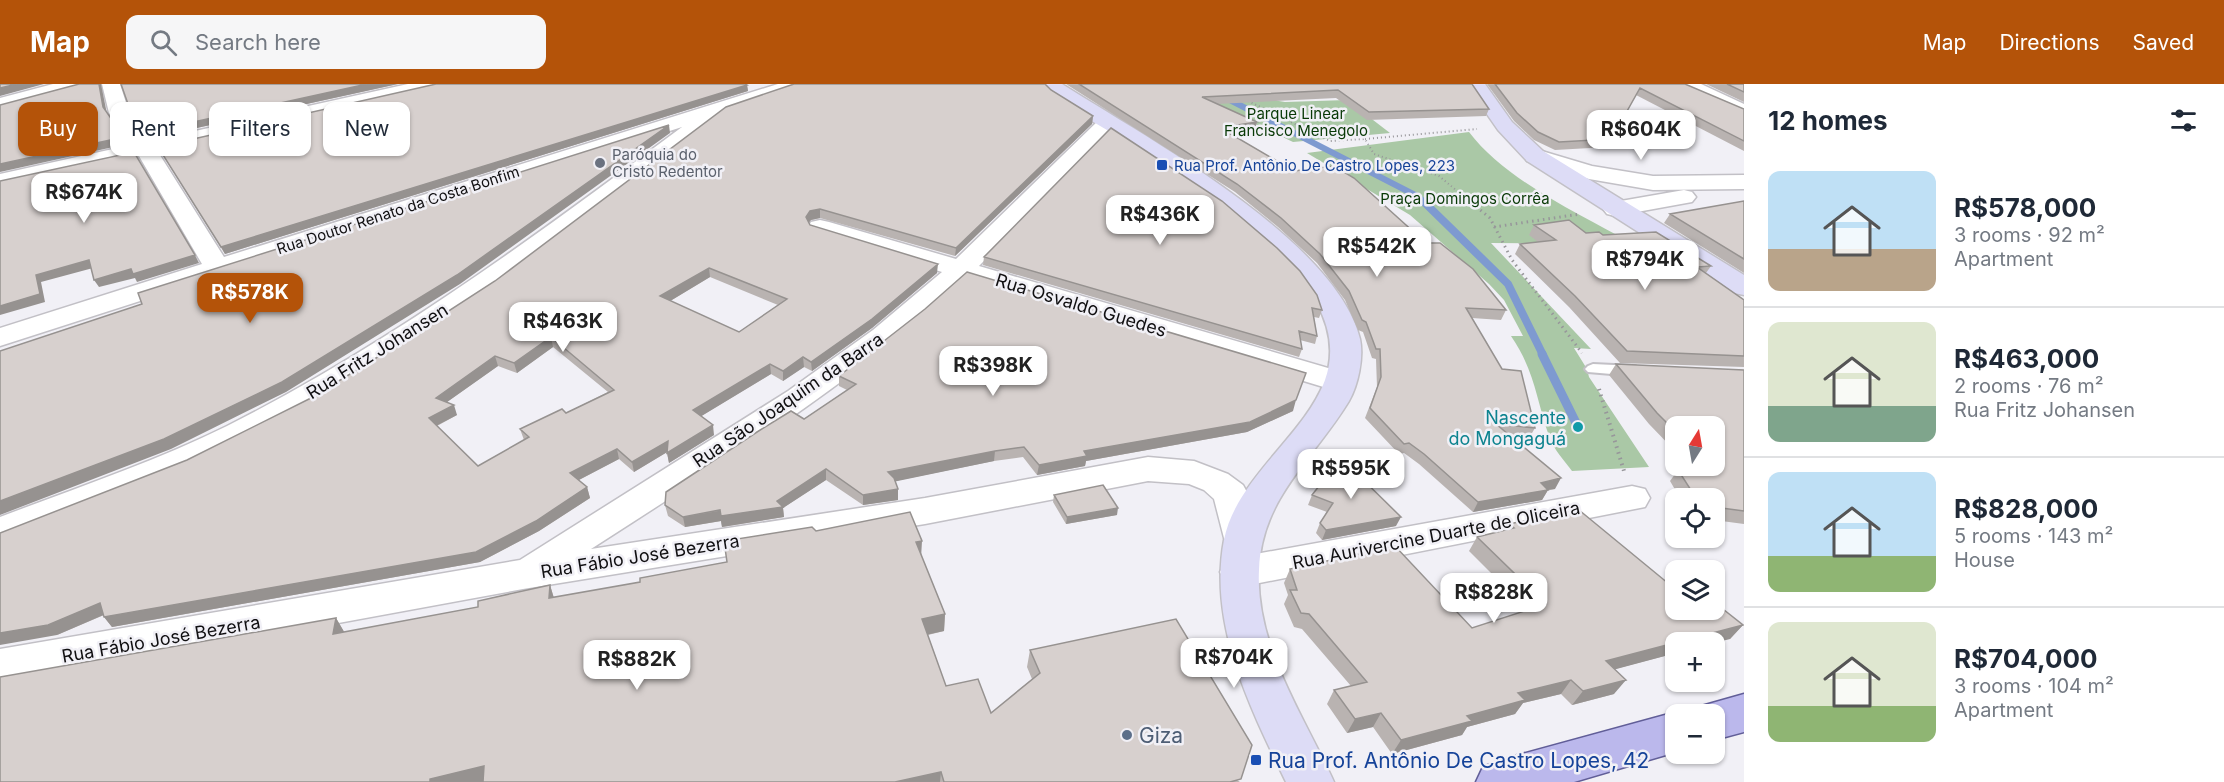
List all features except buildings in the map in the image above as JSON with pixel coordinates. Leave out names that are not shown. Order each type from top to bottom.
[{"type":"main road","points":[[1049,84],[1159,154],[1271,236],[1312,276],[1334,309],[1345,339],[1341,382],[1334,399],[1310,434],[1255,507],[1241,555],[1243,610],[1254,654],[1271,703],[1310,782]]},
{"type":"main road","points":[[1475,84],[1505,126],[1535,156],[1615,209],[1744,286]]},
{"type":"main road","points":[[1725,718],[1744,713]]},
{"type":"main road","points":[[1500,782],[1665,735]]},
{"type":"street","points":[[0,104],[75,84]]},
{"type":"street","points":[[111,84],[116,102]]},
{"type":"street","points":[[197,137],[434,84]]},
{"type":"street","name":"Rua Doutor Renato da Costa Bonfim","points":[[0,337],[797,84]]},
{"type":"street","points":[[1686,84],[1744,112]]},
{"type":"street","name":"Rua Fritz Johansen","points":[[0,531],[218,442],[315,391],[492,278],[719,109]]},
{"type":"street","name":"Rua São Joaquim da Barra","points":[[524,574],[795,399],[882,336],[963,269],[1107,123]]},
{"type":"street","points":[[0,181],[113,156]]},
{"type":"street","points":[[149,156],[217,267]]},
{"type":"street","points":[[1535,156],[1589,172],[1653,183],[1744,185]]},
{"type":"street","points":[[1615,209],[1744,185]]},
{"type":"street","name":"Rua Osvaldo Guedes","points":[[820,226],[1341,382]]},
{"type":"street","name":"Rua Fábio José Bezerra","points":[[0,667],[524,574],[925,511],[1148,469],[1194,473],[1216,482],[1230,494],[1241,555]]},
{"type":"street","name":"Rua Aurivercine Duarte de Oliceira","points":[[1241,555],[1632,498]]},
{"type":"lane","points":[[1593,369],[1651,371]]},
{"type":"path","points":[[1240,97],[1330,141],[1505,126]]},
{"type":"path","points":[[1365,139],[1374,154],[1439,176],[1490,218],[1512,260],[1593,369],[1632,498]]},
{"type":"path","points":[[1494,226],[1615,209]]},
{"type":"green space","name":"Parque Linear Francisco Menegolo","points":[[1172,84],[1285,102],[1347,100],[1390,133],[1293,142]]},
{"type":"green space","name":"Praça Domingos Corrêa","points":[[1469,132],[1484,150],[1523,181],[1633,244],[1491,243],[1591,349],[1574,348],[1587,369],[1589,377],[1649,467],[1572,471],[1551,441],[1530,373],[1511,336],[1523,336],[1504,300],[1489,284],[1410,215],[1307,153]]},
{"type":"waterway","points":[[1226,98],[1419,197],[1425,203]]},
{"type":"waterway","points":[[1425,203],[1508,284],[1543,355]]},
{"type":"waterway","points":[[1542,354],[1578,427]]},
{"type":"place","name":"Paróquia do Cristo Redentor","points":[[600,163]]},
{"type":"place","name":"Rua Prof. Antônio De Castro Lopes, 223","points":[[1162,165]]},
{"type":"place","name":"Nascente do Mongaguá","points":[[1578,427]]},
{"type":"place","name":"Giza","points":[[1127,735]]},
{"type":"place","name":"Rua Prof. Antônio De Castro Lopes, 42","points":[[1256,760]]}]
